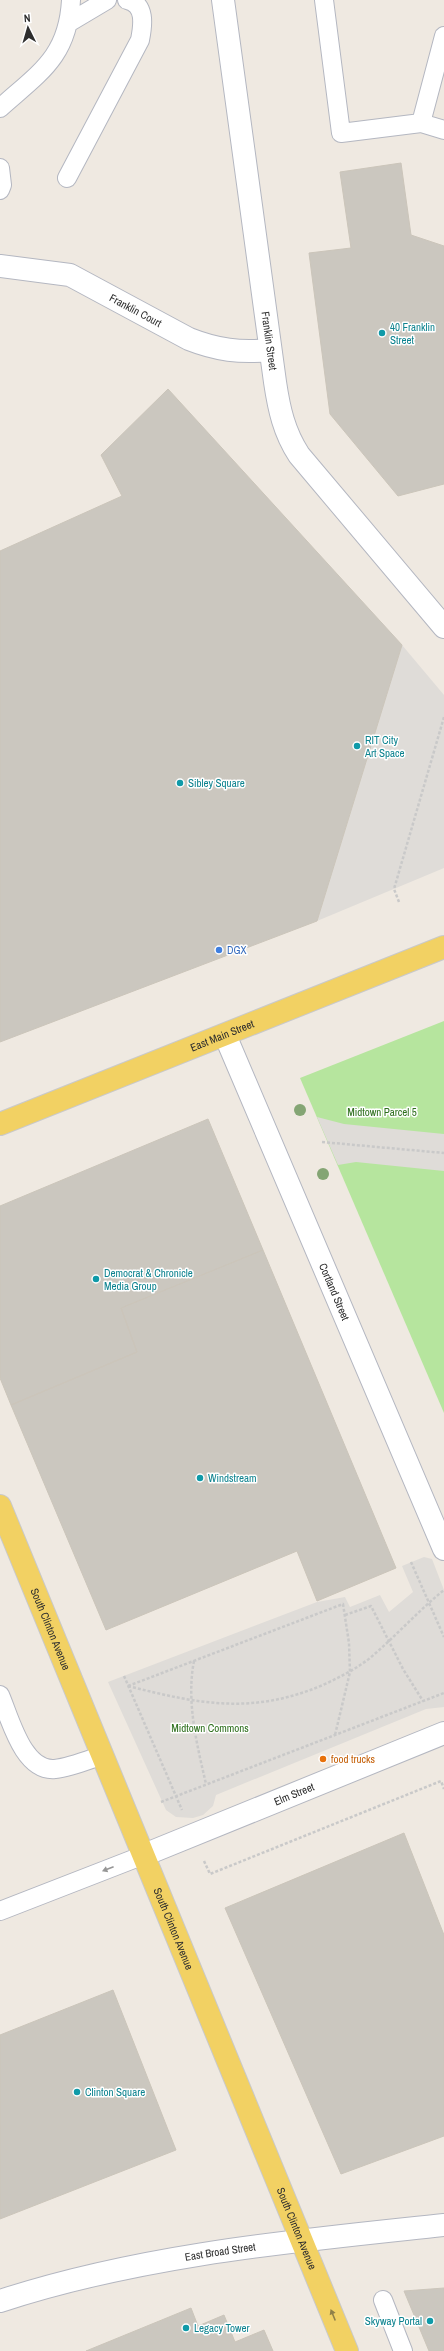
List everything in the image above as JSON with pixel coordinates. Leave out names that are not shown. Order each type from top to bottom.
[{"type":"main road","name":"East Main Street","points":[[0,1124],[444,947]]},
{"type":"main road","name":"South Clinton Avenue","points":[[0,1506],[303,2240],[347,2351]]},
{"type":"street","name":"Franklin Street","points":[[223,0],[270,350],[282,422],[298,455],[441,617]]},
{"type":"street","name":"Franklin Court","points":[[0,266],[70,276],[189,339],[209,347],[226,351],[248,352],[270,350]]},
{"type":"street","name":"Cortland Street","points":[[225,1035],[444,1549]]},
{"type":"street","name":"Elm Street","points":[[144,1855],[444,1733]]},
{"type":"street","name":"East Broad Street","points":[[0,2301],[58,2284],[177,2257],[303,2240],[444,2225]]},
{"type":"lane","points":[[0,108],[46,67],[62,46],[70,22],[71,0]]},
{"type":"lane","points":[[70,22],[107,0]]},
{"type":"lane","points":[[67,178],[140,40],[143,25],[142,11],[133,1],[127,0]]},
{"type":"lane","points":[[324,0],[341,133],[421,123],[444,130]]},
{"type":"lane","points":[[421,123],[444,36]]},
{"type":"lane","points":[[0,168],[2,185],[0,190]]},
{"type":"lane","points":[[0,1695],[24,1752],[36,1765],[54,1769],[103,1755]]},
{"type":"lane","points":[[0,1910],[144,1855]]},
{"type":"lane","points":[[383,2300],[403,2351]]},
{"type":"path","points":[[399,902],[394,889],[444,717]]},
{"type":"path","points":[[322,1142],[444,1154]]},
{"type":"path","points":[[410,1562],[444,1638]]},
{"type":"path","points":[[128,1686],[192,1701],[227,1705],[284,1699],[350,1672],[370,1658],[444,1590]]},
{"type":"path","points":[[128,1686],[343,1604],[350,1643],[350,1672],[335,1735]]},
{"type":"path","points":[[345,1615],[371,1606],[388,1642],[423,1701]]},
{"type":"path","points":[[194,1661],[192,1701],[194,1727],[206,1784]]},
{"type":"path","points":[[124,1676],[183,1812]]},
{"type":"path","points":[[161,1802],[444,1693]]},
{"type":"path","points":[[203,1858],[210,1874],[441,1781],[444,1789]]},
{"type":"green space","name":"Midtown Parcel 5","points":[[444,1021],[444,1413],[300,1078]]},
{"type":"shaded area","points":[[402,645],[444,695],[444,868],[317,921]]},
{"type":"shaded area","points":[[317,1117],[344,1124],[444,1134],[444,1171],[356,1162],[338,1165]]},
{"type":"shaded area","name":"Midtown Commons","points":[[424,1557],[432,1559],[444,1590],[444,1707],[426,1709],[216,1795],[213,1806],[203,1815],[193,1818],[176,1817],[166,1810],[108,1682],[317,1602],[345,1597],[350,1607],[380,1595],[389,1612],[413,1592],[402,1566]]},
{"type":"building","name":"40 Franklin Street","points":[[401,163],[411,235],[444,246],[444,484],[398,496],[330,414],[309,253],[351,248],[340,172]]},
{"type":"building","name":"Sibley Square","points":[[168,389],[402,645],[317,921],[0,1042],[0,551],[122,496],[101,455]]},
{"type":"building","name":"Democrat & Chronicle Media Group","points":[[208,1119],[263,1250],[121,1308],[137,1352],[11,1405],[0,1378],[0,1206]]},
{"type":"building","name":"Windstream","points":[[263,1250],[396,1568],[317,1601],[297,1551],[106,1630],[11,1405],[137,1352],[121,1308]]},
{"type":"building","points":[[404,1833],[444,1935],[444,2136],[341,2174],[225,1908]]},
{"type":"building","name":"Clinton Square","points":[[113,1990],[176,2150],[0,2219],[0,2035]]},
{"type":"building","name":"Skyway Portal","points":[[444,2288],[444,2351],[429,2351],[404,2291]]},
{"type":"building","name":"Legacy Tower","points":[[191,2308],[198,2326],[224,2315],[235,2342],[264,2330],[273,2351],[86,2351]]},
{"type":"place","name":"40 Franklin Street","points":[[382,333]]},
{"type":"place","name":"RIT City Art Space","points":[[357,746]]},
{"type":"place","name":"Sibley Square","points":[[180,783]]},
{"type":"place","name":"DGX","points":[[219,950]]},
{"type":"place","name":"Democrat & Chronicle Media Group","points":[[96,1279]]},
{"type":"place","name":"Windstream","points":[[200,1478]]},
{"type":"place","name":"food trucks","points":[[323,1759]]},
{"type":"place","name":"Clinton Square","points":[[77,2092]]},
{"type":"place","name":"Skyway Portal","points":[[430,2321]]},
{"type":"place","name":"Legacy Tower","points":[[186,2328]]}]
